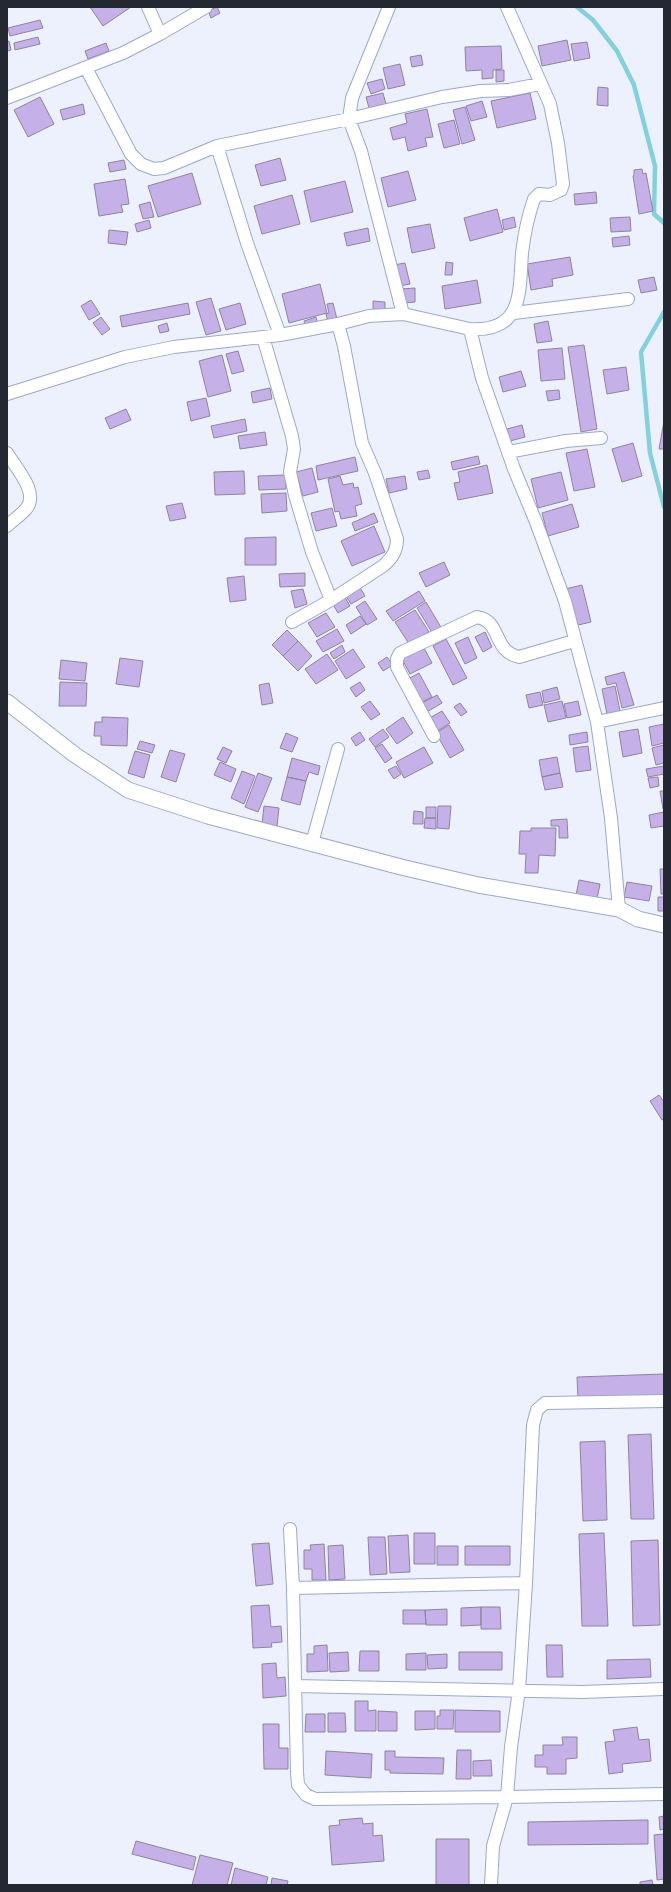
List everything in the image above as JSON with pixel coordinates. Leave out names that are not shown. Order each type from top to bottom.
[{"type":"street","points":[[148,7],[160,34]]},
{"type":"street","points":[[7,98],[123,53],[160,34],[206,7]]},
{"type":"street","points":[[389,7],[352,98],[350,119],[361,151],[403,314]]},
{"type":"street","points":[[7,394],[125,358],[174,347],[280,335],[338,324],[369,316],[403,314],[470,329],[492,327],[504,321],[514,313],[520,297],[524,240],[534,199],[539,194],[550,195],[561,190],[563,184],[558,143],[550,104],[540,84],[525,44],[507,7]]},
{"type":"street","points":[[86,68],[132,154],[141,164],[154,169],[164,168],[217,146],[350,119],[442,97],[481,91],[509,90],[540,84]]},
{"type":"street","points":[[217,146],[247,243],[280,335]]},
{"type":"street","points":[[514,313],[628,299]]},
{"type":"street","points":[[292,622],[331,600],[383,566],[390,560],[397,548],[397,539],[375,473],[362,443],[344,346],[338,324]]},
{"type":"street","points":[[470,329],[482,378],[564,601],[597,722],[611,818],[619,909]]},
{"type":"street","points":[[263,337],[292,436],[294,449],[290,472],[295,495],[312,552],[331,600]]},
{"type":"street","points":[[508,452],[525,447],[601,438]]},
{"type":"street","points":[[7,453],[25,482],[30,498],[27,508],[7,526]]},
{"type":"street","points":[[434,736],[397,667],[397,659],[400,653],[478,617],[485,618],[490,622],[502,646],[510,655],[519,657],[574,641]]},
{"type":"street","points":[[7,702],[74,755],[128,790],[208,816],[478,885],[619,909],[638,919],[664,925]]},
{"type":"street","points":[[597,722],[664,708]]},
{"type":"street","points":[[312,843],[338,749]]},
{"type":"street","points":[[491,1885],[493,1846],[507,1797],[511,1746],[519,1690],[526,1583],[533,1425],[537,1410],[545,1403],[664,1401]]},
{"type":"street","points":[[290,1529],[293,1588],[297,1772],[298,1785],[306,1795],[315,1799],[664,1794]]},
{"type":"street","points":[[293,1588],[526,1583]]},
{"type":"street","points":[[295,1686],[582,1692],[664,1690]]},
{"type":"building","points":[[90,7],[131,7],[103,26]]},
{"type":"building","points":[[217,7],[220,13],[211,18],[208,11]]},
{"type":"building","points":[[40,20],[43,28],[10,36],[8,28]]},
{"type":"building","points":[[38,37],[40,44],[15,50],[14,43]]},
{"type":"building","points":[[567,40],[571,60],[542,66],[538,46]]},
{"type":"building","points":[[9,41],[11,50],[7,51],[7,42]]},
{"type":"building","points":[[587,42],[590,58],[574,61],[571,44]]},
{"type":"building","points":[[106,43],[109,51],[88,59],[85,51]]},
{"type":"building","points":[[501,46],[502,69],[493,70],[493,78],[482,79],[482,70],[466,71],[465,47]]},
{"type":"building","points":[[421,55],[423,65],[412,67],[410,57]]},
{"type":"building","points":[[400,64],[405,85],[388,89],[383,68]]},
{"type":"building","points":[[496,70],[504,70],[504,81],[496,82]]},
{"type":"building","points":[[382,79],[385,89],[371,94],[367,83]]},
{"type":"building","points":[[598,87],[608,88],[608,106],[597,105]]},
{"type":"building","points":[[383,93],[386,104],[369,108],[366,97]]},
{"type":"building","points":[[530,93],[536,119],[497,128],[491,101]]},
{"type":"building","points":[[40,97],[54,124],[28,137],[14,110]]},
{"type":"building","points":[[482,101],[487,117],[471,121],[466,106]]},
{"type":"building","points":[[83,104],[85,114],[63,120],[60,110]]},
{"type":"building","points":[[465,107],[475,140],[462,144],[453,110]]},
{"type":"building","points":[[427,109],[433,137],[425,138],[427,146],[408,151],[405,137],[393,140],[390,128],[407,123],[405,114]]},
{"type":"building","points":[[454,120],[460,144],[444,148],[438,124]]},
{"type":"building","points":[[280,158],[286,180],[261,186],[255,165]]},
{"type":"building","points":[[124,160],[126,169],[110,172],[108,163]]},
{"type":"building","points":[[642,169],[643,174],[646,173],[653,211],[639,214],[633,176],[634,170]]},
{"type":"building","points":[[408,171],[416,200],[388,207],[381,178]]},
{"type":"building","points":[[192,173],[201,204],[158,217],[148,186]]},
{"type":"building","points":[[125,179],[129,204],[121,205],[123,212],[99,216],[94,184]]},
{"type":"building","points":[[345,181],[353,212],[311,222],[304,191]]},
{"type":"building","points":[[596,192],[597,203],[575,205],[574,194]]},
{"type":"building","points":[[292,195],[300,224],[262,234],[254,206]]},
{"type":"building","points":[[150,202],[154,217],[143,219],[139,205]]},
{"type":"building","points":[[497,209],[503,232],[470,241],[464,218]]},
{"type":"building","points":[[514,217],[516,227],[504,230],[502,220]]},
{"type":"building","points":[[630,217],[631,231],[611,232],[610,218]]},
{"type":"building","points":[[149,220],[151,228],[137,232],[135,224]]},
{"type":"building","points":[[430,224],[435,248],[412,253],[407,228]]},
{"type":"building","points":[[368,228],[370,241],[347,246],[344,233]]},
{"type":"building","points":[[109,230],[128,232],[126,245],[108,243]]},
{"type":"building","points":[[629,236],[630,245],[613,247],[612,238]]},
{"type":"building","points":[[570,257],[573,275],[552,279],[553,286],[531,290],[527,264]]},
{"type":"building","points":[[446,262],[453,263],[452,275],[445,275]]},
{"type":"building","points":[[405,263],[410,284],[399,286],[394,265]]},
{"type":"building","points":[[654,277],[657,290],[641,293],[638,280]]},
{"type":"building","points":[[477,280],[481,303],[445,309],[442,286]]},
{"type":"building","points":[[320,284],[327,313],[289,323],[282,294]]},
{"type":"building","points":[[415,288],[415,302],[402,303],[401,289]]},
{"type":"building","points":[[211,298],[221,331],[206,335],[196,302]]},
{"type":"building","points":[[91,300],[100,314],[89,320],[81,306]]},
{"type":"building","points":[[373,301],[385,302],[385,311],[373,310]]},
{"type":"building","points":[[188,303],[190,314],[122,327],[120,316]]},
{"type":"building","points":[[240,303],[246,324],[226,330],[219,309]]},
{"type":"building","points":[[333,303],[337,319],[328,322],[326,314],[329,313],[327,304]]},
{"type":"building","points":[[101,317],[110,329],[102,335],[93,323]]},
{"type":"building","points":[[316,317],[318,327],[306,330],[304,321]]},
{"type":"building","points":[[548,321],[552,341],[537,343],[534,324]]},
{"type":"building","points":[[167,323],[169,331],[160,333],[158,326]]},
{"type":"building","points":[[584,345],[597,429],[581,432],[568,347]]},
{"type":"building","points":[[562,348],[565,379],[541,381],[538,350]]},
{"type":"building","points":[[238,351],[244,371],[232,374],[226,354]]},
{"type":"building","points":[[222,355],[231,391],[208,397],[199,361]]},
{"type":"building","points":[[626,367],[629,390],[607,394],[603,370]]},
{"type":"building","points":[[521,371],[526,386],[503,392],[499,377]]},
{"type":"building","points":[[270,388],[272,399],[253,403],[251,392]]},
{"type":"building","points":[[559,390],[560,399],[548,401],[546,391]]},
{"type":"building","points":[[206,398],[210,416],[191,421],[187,402]]},
{"type":"building","points":[[126,409],[131,420],[110,429],[105,418]]},
{"type":"building","points":[[245,419],[247,431],[214,438],[211,426]]},
{"type":"building","points":[[664,421],[664,449],[659,449]]},
{"type":"building","points":[[522,425],[525,437],[510,441],[507,429]]},
{"type":"building","points":[[265,432],[267,445],[240,449],[238,436]]},
{"type":"building","points":[[633,443],[642,476],[622,482],[612,449]]},
{"type":"building","points":[[587,449],[595,487],[574,491],[566,453]]},
{"type":"building","points":[[478,456],[480,464],[453,470],[451,462]]},
{"type":"building","points":[[355,457],[358,471],[318,480],[316,466]]},
{"type":"building","points":[[487,465],[493,493],[458,500],[454,483],[460,482],[458,472]]},
{"type":"building","points":[[312,468],[318,492],[303,496],[296,472]]},
{"type":"building","points":[[428,470],[430,478],[419,480],[417,472]]},
{"type":"building","points":[[244,471],[245,494],[215,495],[214,472]]},
{"type":"building","points":[[561,472],[568,500],[538,508],[531,479]]},
{"type":"building","points":[[286,475],[286,489],[259,490],[258,476]]},
{"type":"building","points":[[340,476],[343,485],[353,483],[354,488],[358,487],[362,504],[355,506],[357,516],[341,519],[339,511],[335,512],[328,479]]},
{"type":"building","points":[[405,476],[407,489],[389,493],[386,479]]},
{"type":"building","points":[[286,493],[287,511],[262,513],[261,494]]},
{"type":"building","points":[[182,503],[186,518],[170,521],[166,506]]},
{"type":"building","points":[[572,504],[579,527],[548,536],[542,513]]},
{"type":"building","points":[[332,508],[337,526],[316,531],[311,513]]},
{"type":"building","points":[[374,513],[378,522],[355,531],[352,523]]},
{"type":"building","points":[[374,526],[385,552],[352,566],[341,541]]},
{"type":"building","points":[[276,537],[276,565],[245,565],[245,538]]},
{"type":"building","points":[[444,562],[450,575],[426,587],[419,573]]},
{"type":"building","points":[[305,573],[305,586],[280,587],[279,574]]},
{"type":"building","points":[[244,576],[246,600],[230,602],[227,578]]},
{"type":"building","points":[[358,584],[365,596],[351,604],[344,593]]},
{"type":"building","points":[[582,585],[591,622],[574,626],[565,589]]},
{"type":"building","points":[[303,589],[307,604],[295,608],[291,591]]},
{"type":"building","points":[[419,591],[425,601],[393,621],[386,611]]},
{"type":"building","points":[[343,594],[350,606],[338,613],[331,601]]},
{"type":"building","points":[[365,601],[377,619],[367,625],[356,607]]},
{"type":"building","points":[[426,602],[442,629],[433,634],[417,608]]},
{"type":"building","points":[[415,610],[429,632],[409,644],[395,622]]},
{"type":"building","points":[[326,613],[335,627],[317,637],[308,623]]},
{"type":"building","points":[[360,616],[366,624],[351,634],[346,625]]},
{"type":"building","points":[[337,629],[344,641],[323,652],[316,641]]},
{"type":"building","points":[[287,630],[298,641],[283,656],[272,645]]},
{"type":"building","points":[[485,632],[492,647],[483,652],[475,637]]},
{"type":"building","points":[[468,637],[477,658],[465,664],[455,643]]},
{"type":"building","points":[[446,639],[467,678],[453,685],[433,646]]},
{"type":"building","points":[[298,641],[312,656],[298,671],[283,656]]},
{"type":"building","points":[[342,645],[345,652],[334,659],[330,653]]},
{"type":"building","points":[[424,648],[432,663],[410,674],[402,659]]},
{"type":"building","points":[[353,649],[365,667],[346,679],[335,661]]},
{"type":"building","points":[[327,654],[338,670],[316,684],[305,669]]},
{"type":"building","points":[[387,657],[393,665],[383,671],[378,663]]},
{"type":"building","points":[[120,658],[143,661],[139,687],[116,684]]},
{"type":"building","points":[[61,660],[87,663],[85,681],[59,679]]},
{"type":"building","points":[[624,672],[634,705],[622,708],[616,683],[607,685],[605,677]]},
{"type":"building","points":[[419,673],[432,697],[420,703],[408,679]]},
{"type":"building","points":[[60,682],[87,683],[86,706],[59,706]]},
{"type":"building","points":[[360,682],[365,690],[356,697],[350,688]]},
{"type":"building","points":[[269,683],[273,703],[262,705],[259,685]]},
{"type":"building","points":[[615,686],[620,711],[607,714],[602,689]]},
{"type":"building","points":[[557,687],[560,699],[544,703],[542,691]]},
{"type":"building","points":[[540,692],[543,705],[529,708],[526,695]]},
{"type":"building","points":[[437,695],[442,703],[425,713],[420,704]]},
{"type":"building","points":[[370,701],[380,714],[371,720],[361,707]]},
{"type":"building","points":[[562,701],[566,718],[548,722],[544,705]]},
{"type":"building","points":[[578,701],[581,715],[567,718],[564,704]]},
{"type":"building","points":[[460,703],[467,712],[461,716],[454,707]]},
{"type":"building","points":[[442,711],[450,723],[436,732],[428,719]]},
{"type":"building","points":[[102,717],[128,718],[127,746],[101,745],[101,736],[94,736],[95,722],[102,722]]},
{"type":"building","points":[[403,717],[413,733],[397,744],[386,729]]},
{"type":"building","points":[[664,724],[664,743],[652,746],[649,727]]},
{"type":"building","points":[[449,725],[464,750],[450,758],[436,733]]},
{"type":"building","points":[[383,729],[389,737],[375,747],[369,739]]},
{"type":"building","points":[[638,729],[642,753],[623,757],[619,732]]},
{"type":"building","points":[[360,732],[365,740],[356,746],[351,738]]},
{"type":"building","points":[[587,732],[588,742],[570,745],[569,735]]},
{"type":"building","points":[[286,733],[298,738],[292,752],[280,748]]},
{"type":"building","points":[[140,741],[155,745],[152,753],[137,749]]},
{"type":"building","points":[[382,744],[392,758],[385,763],[375,748]]},
{"type":"building","points":[[664,745],[664,763],[656,765],[652,748]]},
{"type":"building","points":[[588,746],[591,770],[576,772],[573,748]]},
{"type":"building","points":[[223,747],[232,751],[226,763],[217,759]]},
{"type":"building","points":[[424,747],[433,763],[404,778],[396,762]]},
{"type":"building","points":[[170,750],[185,754],[176,782],[161,777]]},
{"type":"building","points":[[135,751],[150,755],[144,778],[128,773]]},
{"type":"building","points":[[557,757],[560,773],[542,777],[539,760]]},
{"type":"building","points":[[292,758],[320,766],[318,775],[309,772],[306,781],[287,777]]},
{"type":"building","points":[[220,762],[236,769],[231,782],[214,775]]},
{"type":"building","points":[[396,766],[401,774],[394,779],[388,770]]},
{"type":"building","points":[[664,766],[664,774],[648,777],[646,769]]},
{"type":"building","points":[[242,771],[255,776],[244,804],[231,798]]},
{"type":"building","points":[[258,773],[272,778],[258,812],[245,807]]},
{"type":"building","points":[[560,773],[563,787],[545,790],[542,777]]},
{"type":"building","points":[[287,777],[306,781],[300,805],[281,800]]},
{"type":"building","points":[[658,777],[659,786],[650,788],[648,778]]},
{"type":"building","points":[[660,791],[664,791],[664,809],[663,809]]},
{"type":"building","points":[[264,806],[279,808],[277,826],[262,824]]},
{"type":"building","points":[[438,806],[451,806],[449,829],[437,828]]},
{"type":"building","points":[[426,807],[436,807],[436,818],[426,818]]},
{"type":"building","points":[[414,811],[423,812],[423,824],[413,824]]},
{"type":"building","points":[[664,812],[664,826],[651,828],[649,815]]},
{"type":"building","points":[[425,818],[436,818],[436,829],[424,828]]},
{"type":"building","points":[[567,819],[568,838],[559,838],[559,826],[551,826],[551,820]]},
{"type":"building","points":[[531,828],[556,828],[555,856],[539,855],[538,873],[525,873],[526,854],[519,854],[520,831],[531,831]]},
{"type":"building","points":[[660,869],[664,869],[664,894],[661,894]]},
{"type":"building","points":[[579,880],[600,884],[596,904],[575,900]]},
{"type":"building","points":[[627,882],[652,886],[649,901],[624,897]]},
{"type":"building","points":[[658,897],[664,897],[664,911],[658,911]]},
{"type":"building","points":[[659,1095],[664,1102],[664,1119],[662,1120],[650,1101]]},
{"type":"building","points":[[664,1374],[664,1396],[578,1399],[577,1377]]},
{"type":"building","points":[[651,1434],[654,1519],[631,1519],[628,1435]]},
{"type":"building","points":[[605,1441],[607,1520],[583,1521],[580,1442]]},
{"type":"building","points":[[414,1533],[435,1533],[435,1564],[414,1564]]},
{"type":"building","points":[[604,1533],[608,1626],[582,1626],[579,1534]]},
{"type":"building","points":[[408,1535],[410,1572],[390,1573],[388,1536]]},
{"type":"building","points":[[368,1537],[385,1537],[387,1574],[370,1575]]},
{"type":"building","points":[[658,1540],[660,1625],[633,1626],[631,1541]]},
{"type":"building","points":[[269,1543],[273,1584],[256,1586],[252,1544]]},
{"type":"building","points":[[324,1544],[326,1580],[312,1580],[312,1569],[304,1569],[304,1550],[311,1550],[310,1545]]},
{"type":"building","points":[[343,1545],[345,1579],[329,1580],[328,1546]]},
{"type":"building","points":[[437,1546],[458,1546],[458,1565],[437,1565]]},
{"type":"building","points":[[465,1546],[510,1546],[510,1565],[465,1565]]},
{"type":"building","points":[[269,1605],[271,1627],[281,1626],[282,1642],[271,1643],[272,1647],[253,1648],[251,1606]]},
{"type":"building","points":[[481,1607],[500,1607],[501,1629],[481,1629]]},
{"type":"building","points":[[481,1607],[481,1625],[461,1626],[461,1608]]},
{"type":"building","points":[[447,1609],[447,1625],[426,1625],[425,1610]]},
{"type":"building","points":[[403,1610],[425,1610],[426,1624],[403,1624]]},
{"type":"building","points":[[327,1645],[328,1671],[307,1672],[307,1654],[314,1654],[314,1646]]},
{"type":"building","points":[[546,1645],[562,1645],[563,1677],[547,1677]]},
{"type":"building","points":[[360,1651],[379,1651],[379,1671],[359,1671]]},
{"type":"building","points":[[348,1652],[349,1671],[330,1672],[329,1653]]},
{"type":"building","points":[[459,1652],[502,1652],[502,1670],[459,1670]]},
{"type":"building","points":[[426,1653],[426,1670],[406,1670],[406,1654]]},
{"type":"building","points":[[447,1654],[447,1668],[428,1669],[427,1655]]},
{"type":"building","points":[[650,1659],[651,1677],[607,1679],[607,1660]]},
{"type":"building","points":[[276,1663],[277,1678],[285,1677],[286,1696],[263,1698],[262,1664]]},
{"type":"building","points":[[355,1701],[368,1701],[368,1711],[376,1710],[376,1731],[355,1731]]},
{"type":"building","points":[[440,1710],[454,1710],[453,1729],[437,1729],[437,1716],[440,1716]]},
{"type":"building","points":[[455,1710],[500,1711],[500,1732],[455,1732]]},
{"type":"building","points":[[378,1711],[397,1712],[397,1731],[378,1731]]},
{"type":"building","points":[[415,1711],[435,1711],[435,1729],[415,1730]]},
{"type":"building","points":[[328,1713],[345,1713],[346,1732],[328,1732]]},
{"type":"building","points":[[306,1714],[325,1714],[325,1732],[305,1732]]},
{"type":"building","points":[[263,1724],[279,1724],[279,1748],[288,1748],[288,1769],[264,1769]]},
{"type":"building","points":[[637,1727],[639,1740],[649,1739],[651,1761],[622,1764],[623,1772],[609,1774],[605,1742],[615,1741],[613,1730]]},
{"type":"building","points":[[562,1737],[577,1737],[577,1758],[566,1759],[566,1774],[547,1774],[547,1767],[535,1767],[535,1755],[543,1755],[543,1745],[563,1745]]},
{"type":"building","points":[[457,1750],[471,1750],[471,1779],[456,1779]]},
{"type":"building","points":[[326,1751],[372,1754],[371,1778],[325,1775]]},
{"type":"building","points":[[385,1751],[395,1751],[395,1757],[444,1758],[443,1774],[390,1773],[390,1770],[385,1770]]},
{"type":"building","points":[[491,1760],[492,1776],[473,1776],[473,1761]]},
{"type":"building","points":[[664,1816],[664,1829],[660,1830],[659,1817]]},
{"type":"building","points":[[362,1818],[363,1824],[373,1823],[373,1836],[382,1835],[384,1861],[332,1865],[329,1826],[340,1825],[339,1820]]},
{"type":"building","points":[[648,1820],[648,1844],[528,1845],[528,1822]]},
{"type":"building","points":[[664,1834],[664,1879],[657,1880],[654,1835]]},
{"type":"building","points":[[436,1839],[469,1839],[469,1885],[436,1885]]},
{"type":"building","points":[[136,1841],[196,1857],[193,1870],[132,1854]]},
{"type":"building","points":[[200,1855],[233,1863],[227,1885],[192,1885]]},
{"type":"building","points":[[235,1868],[268,1877],[266,1885],[231,1885]]},
{"type":"building","points":[[272,1878],[288,1881],[287,1885],[271,1885]]},
{"type":"building","points":[[652,1880],[653,1885],[640,1885],[640,1882]]},
{"type":"waterway","points":[[577,7],[593,20],[617,51],[634,85],[655,166],[654,214],[664,223]]},
{"type":"waterway","points":[[664,312],[641,352],[650,453],[664,507]]}]
